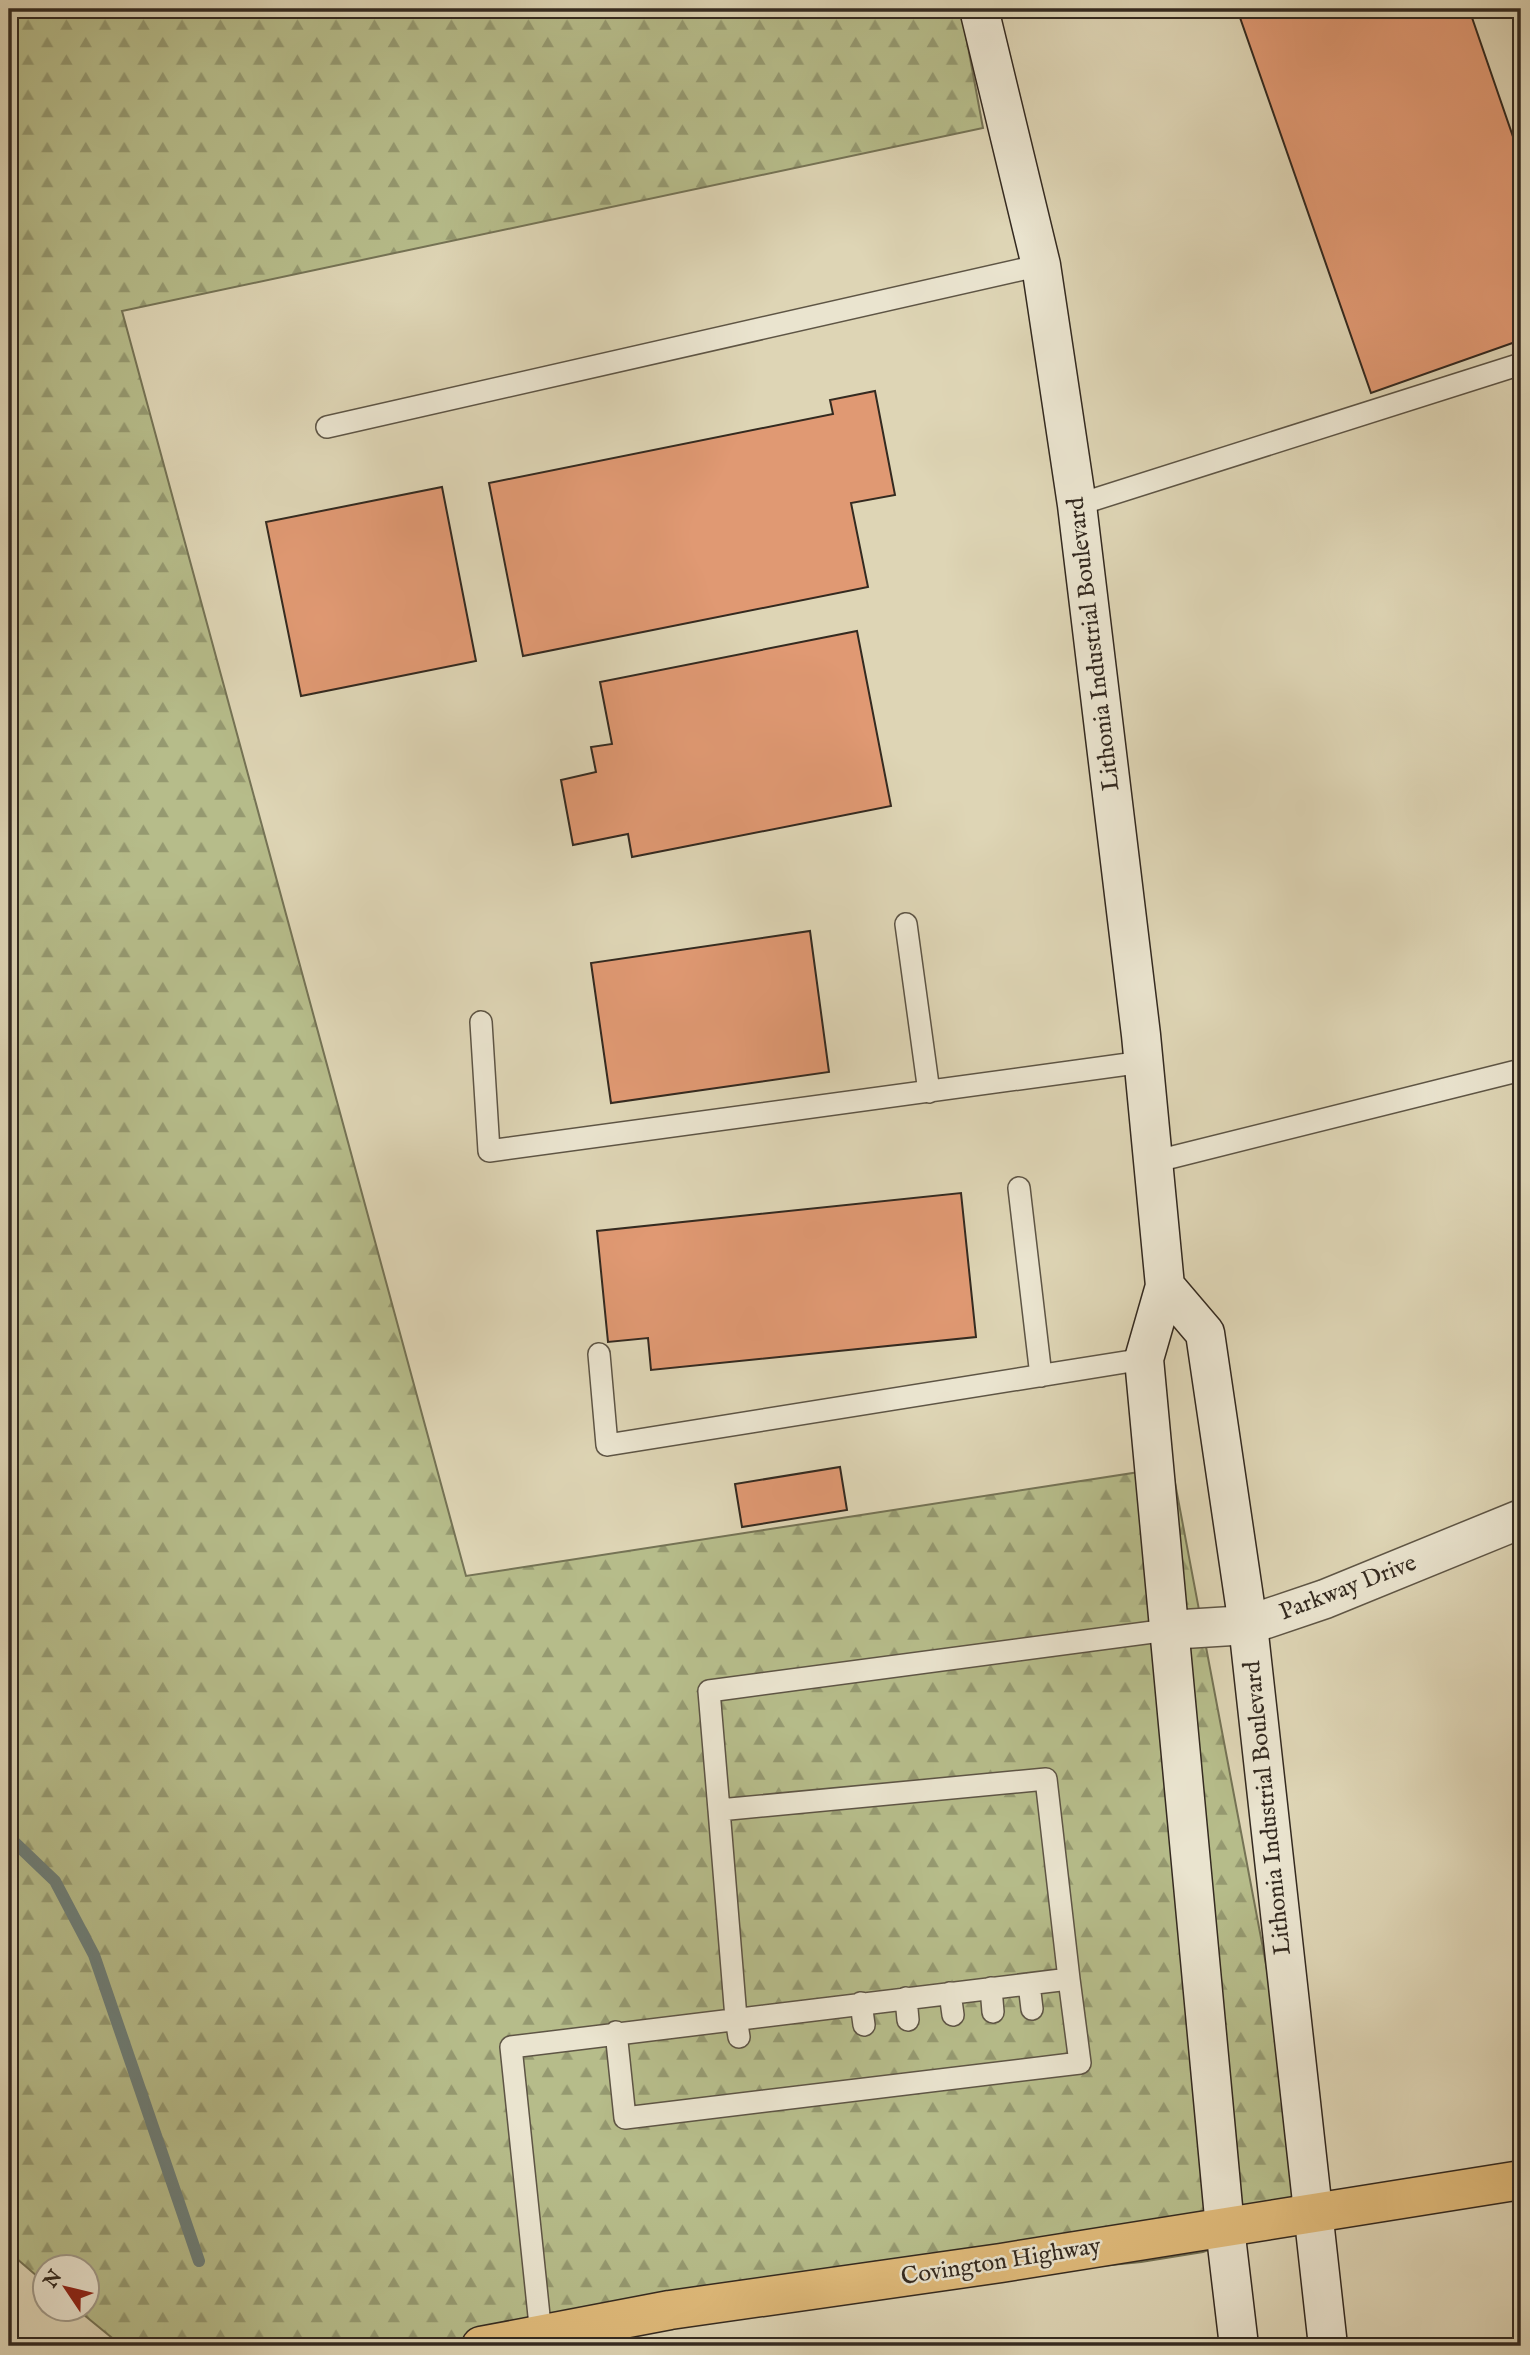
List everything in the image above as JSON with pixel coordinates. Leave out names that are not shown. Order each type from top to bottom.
[{"type":"main road","name":"Lithonia Industrial Boulevard","points":[[979,9],[1041,265],[1077,505],[1143,1062],[1165,1286],[1144,1359],[1225,2228],[1239,2346]]},
{"type":"main road","name":"Lithonia Industrial Boulevard","points":[[1165,1286],[1205,1333],[1248,1625],[1328,2346]]},
{"type":"main road","name":"Parkway Drive","points":[[1168,1630],[1248,1625],[1325,1599],[1521,1519]]},
{"type":"main road","name":"Covington Highway","points":[[481,2346],[542,2341],[670,2310],[1225,2228],[1521,2180]]},
{"type":"lane","points":[[327,427],[1041,265]]},
{"type":"lane","points":[[1077,505],[1521,364]]},
{"type":"lane","points":[[906,924],[929,1092]]},
{"type":"lane","points":[[481,1022],[489,1151],[1143,1062]]},
{"type":"lane","points":[[1153,1162],[1521,1070]]},
{"type":"lane","points":[[1019,1188],[1041,1376]]},
{"type":"lane","points":[[599,1354],[607,1445],[1144,1359]]},
{"type":"lane","points":[[738,2027],[709,1690],[1168,1630]]},
{"type":"lane","points":[[616,2032],[625,2118],[694,2103],[745,2096],[1040,2062],[1080,2063],[1046,1779],[719,1810]]},
{"type":"lane","points":[[542,2341],[511,2047],[616,2032],[686,2033],[819,2018],[861,2003],[1069,1979]]},
{"type":"lane","points":[[1029,1984],[1032,2009]]},
{"type":"lane","points":[[991,1988],[993,2012]]},
{"type":"lane","points":[[950,1993],[953,2015]]},
{"type":"lane","points":[[906,1998],[908,2020]]},
{"type":"lane","points":[[861,2003],[864,2025]]},
{"type":"green space","points":[[9,9],[961,9],[983,128],[122,311],[466,1576],[1172,1467],[1313,2213],[1203,2252],[1141,2262],[950,2281],[535,2346],[122,2346],[95,2324],[102,2324],[102,2254],[32,2254],[32,2272],[9,2252]]},
{"type":"building","points":[[1237,9],[1469,9],[1521,160],[1521,340],[1371,393]]},
{"type":"building","points":[[875,391],[895,495],[851,503],[868,587],[523,656],[489,483],[833,414],[830,400]]},
{"type":"building","points":[[442,487],[476,661],[301,696],[266,522]]},
{"type":"building","points":[[857,631],[891,806],[632,857],[628,834],[573,845],[561,780],[596,772],[591,747],[612,744],[600,682]]},
{"type":"building","points":[[810,931],[829,1072],[611,1103],[591,963]]},
{"type":"building","points":[[961,1193],[976,1337],[651,1370],[648,1338],[608,1342],[597,1231]]},
{"type":"building","points":[[840,1467],[847,1510],[742,1527],[735,1484]]},
{"type":"waterway","points":[[9,1837],[55,1881],[94,1955],[199,2261]]}]
